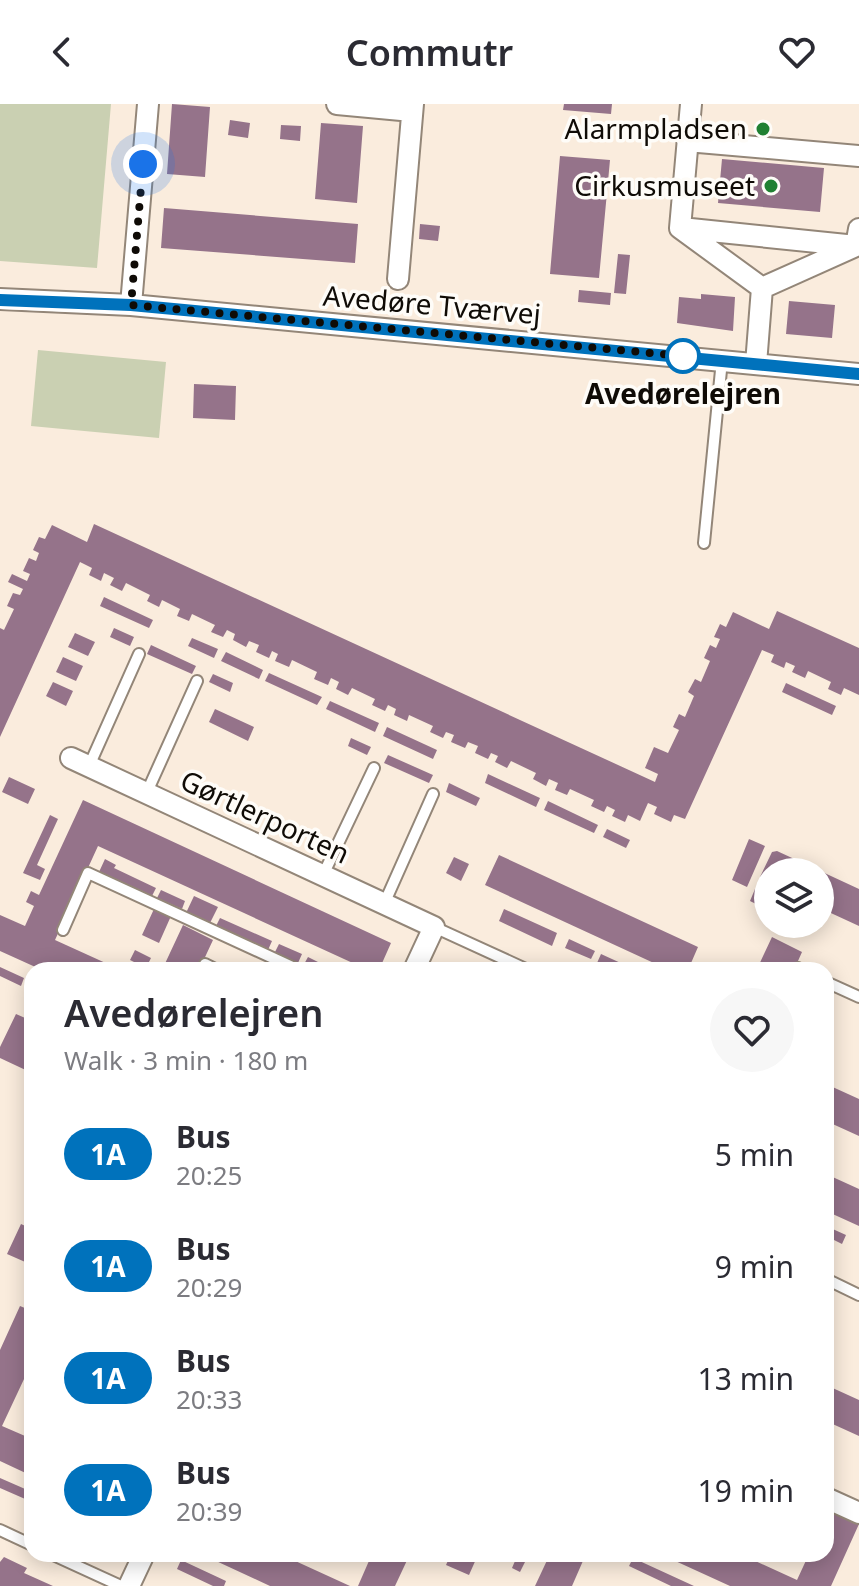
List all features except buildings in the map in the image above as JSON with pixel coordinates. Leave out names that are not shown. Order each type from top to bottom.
[{"type":"street","points":[[131,305],[148,104]]},
{"type":"street","points":[[337,104],[412,108],[398,279]]},
{"type":"street","points":[[680,228],[691,104]]},
{"type":"street","points":[[687,141],[859,156]]},
{"type":"street","points":[[680,228],[858,237]]},
{"type":"street","points":[[680,228],[762,288]]},
{"type":"street","points":[[762,288],[858,237]]},
{"type":"street","points":[[756,364],[762,288]]},
{"type":"street","name":"Avedøre Tværvej","points":[[0,299],[131,305],[859,374]]},
{"type":"street","name":"Gørtlerporten","points":[[80,762],[434,927]]},
{"type":"street","points":[[418,962],[434,927]]},
{"type":"street","points":[[834,1502],[859,1513]]},
{"type":"street","points":[[129,1586],[140,1562]]},
{"type":"lane","points":[[704,543],[722,360]]},
{"type":"lane","points":[[80,762],[139,654]]},
{"type":"lane","points":[[147,792],[197,681]]},
{"type":"lane","points":[[323,875],[374,768]]},
{"type":"lane","points":[[384,904],[433,794]]},
{"type":"lane","points":[[63,930],[88,873],[282,962]]},
{"type":"lane","name":"Gørtlerporten","points":[[434,927],[511,962]]},
{"type":"lane","points":[[834,986],[859,997]]},
{"type":"lane","points":[[834,1283],[859,1295]]},
{"type":"lane","points":[[0,1530],[24,1541]]},
{"type":"lane","points":[[68,1562],[121,1586]]},
{"type":"green space","points":[[0,104],[111,104],[97,268],[0,261]]},
{"type":"green space","points":[[38,350],[166,362],[159,438],[31,426]]},
{"type":"bus line","name":"1A","points":[[0,300],[131,305],[859,374]]},
{"type":"place","name":"Alarmpladsen","points":[[763,129]]},
{"type":"place","name":"Cirkusmuseet","points":[[771,186]]},
{"type":"place","name":"Avedørelejren","points":[[683,356]]},
{"type":"route","points":[[143,164],[131,305],[683,356]]}]
